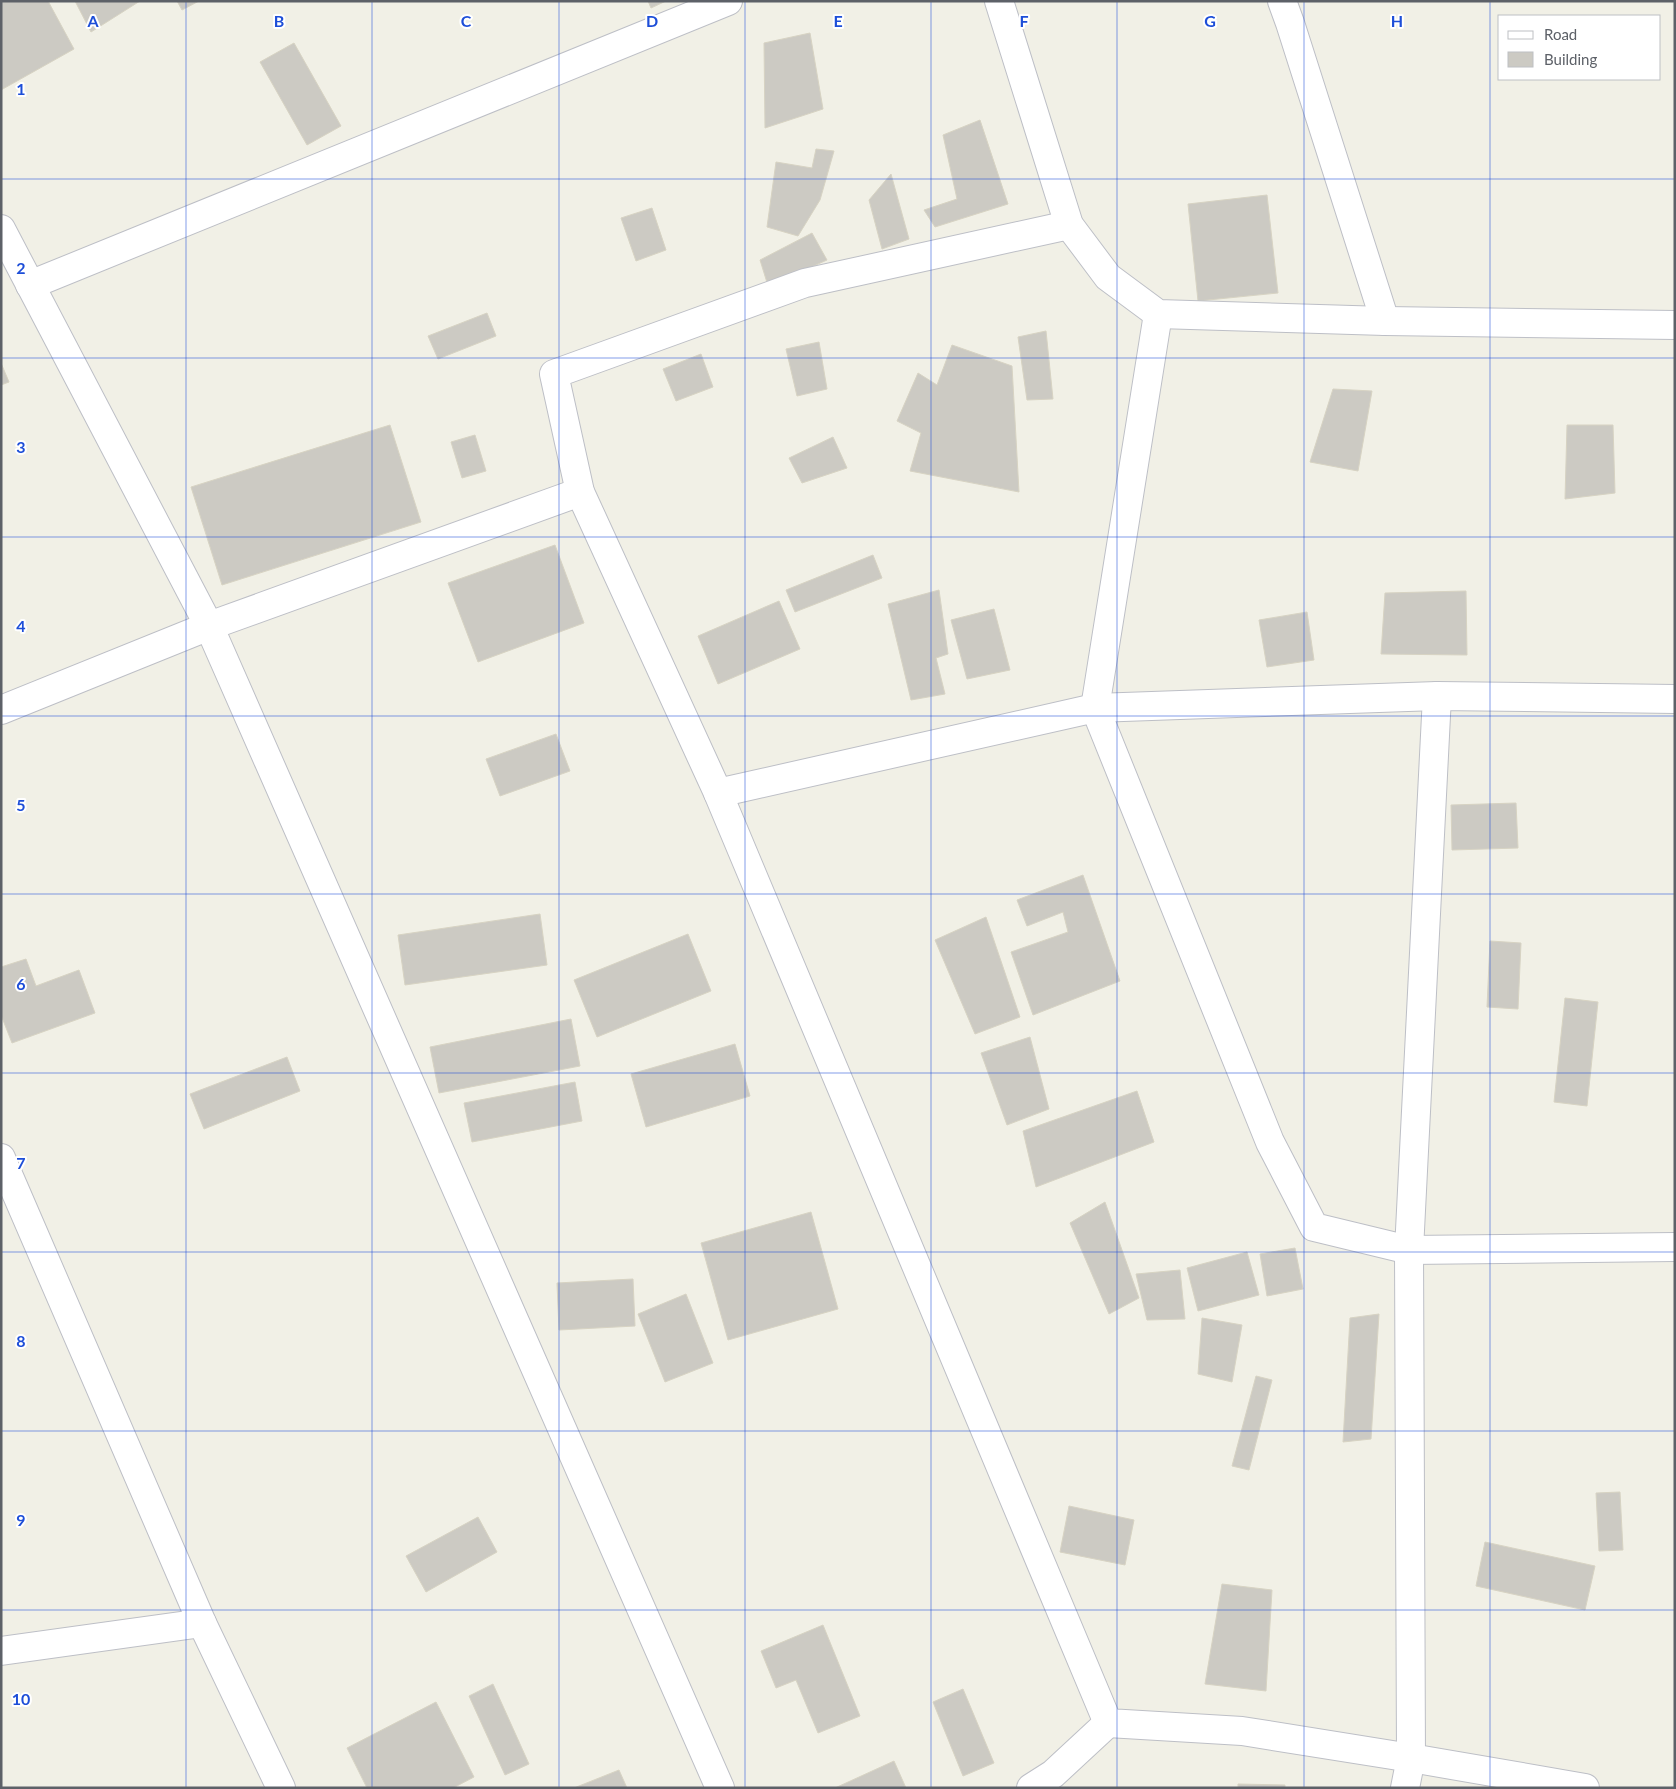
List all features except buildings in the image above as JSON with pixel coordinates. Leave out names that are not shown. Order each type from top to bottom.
[{"type":"street","points":[[30,285],[728,1]]},
{"type":"street","points":[[999,1],[1069,225],[1108,277],[1158,314],[1384,321],[1675,325]]},
{"type":"street","points":[[1282,1],[1384,321]]},
{"type":"street","points":[[1069,225],[805,283],[554,374],[580,492],[718,793],[1108,1723]]},
{"type":"street","points":[[1,229],[209,626],[720,1788]]},
{"type":"street","points":[[1158,314],[1095,708],[1270,1142],[1314,1228],[1409,1250],[1675,1247]]},
{"type":"street","points":[[1,710],[209,626],[580,492]]},
{"type":"street","points":[[718,793],[1095,708],[1437,696],[1675,699]]},
{"type":"street","points":[[1405,1788],[1411,1758],[1409,1250],[1437,696]]},
{"type":"street","points":[[1,1158],[202,1623],[281,1788]]},
{"type":"street","points":[[1,1652],[202,1623]]},
{"type":"street","points":[[1031,1788],[1054,1774],[1108,1723],[1242,1732],[1411,1758],[1585,1788]]}]
